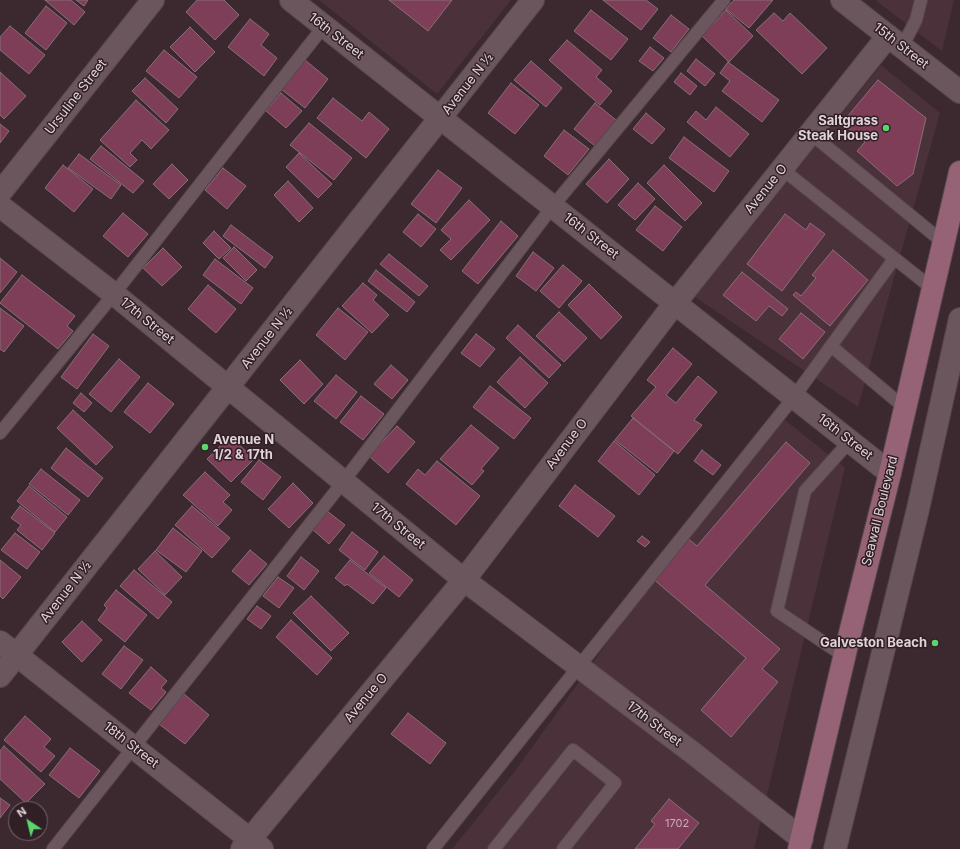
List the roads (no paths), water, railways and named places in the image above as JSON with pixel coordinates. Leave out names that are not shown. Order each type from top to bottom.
[{"type":"main road","name":"Seawall Boulevard","points":[[800,844],[844,656],[890,473],[960,172]]},
{"type":"street","name":"Ursuline Street","points":[[0,193],[153,0]]},
{"type":"street","name":"16th Street","points":[[291,0],[890,473]]},
{"type":"street","name":"Avenue N ½","points":[[0,676],[8,648],[228,387],[533,0]]},
{"type":"street","name":"15th Street","points":[[842,0],[960,92]]},
{"type":"street","name":"Avenue O","points":[[251,846],[464,580],[674,302],[810,133],[895,42]]},
{"type":"street","name":"17th Street","points":[[0,206],[114,294],[464,580],[579,666],[800,844]]},
{"type":"street","points":[[835,849],[918,509],[960,318]]},
{"type":"street","name":"18th Street","points":[[8,648],[135,747],[251,846]]},
{"type":"lane","points":[[53,849],[343,482],[553,206],[724,0]]},
{"type":"lane","points":[[895,42],[916,20],[921,0]]},
{"type":"lane","points":[[0,433],[114,294],[324,26]]},
{"type":"lane","points":[[810,133],[944,243]]},
{"type":"lane","points":[[782,169],[933,289]]},
{"type":"lane","points":[[433,849],[794,396],[894,258]]},
{"type":"lane","points":[[831,346],[905,408]]},
{"type":"lane","points":[[844,656],[777,611],[805,491],[850,441]]},
{"type":"lane","points":[[494,849],[574,750],[615,783],[563,849]]},
{"type":"place","name":"Saltgrass Steak House","points":[[886,128]]},
{"type":"place","name":"Avenue N 1/2 & 17th","points":[[205,447]]},
{"type":"place","name":"Galveston Beach","points":[[935,643]]}]
